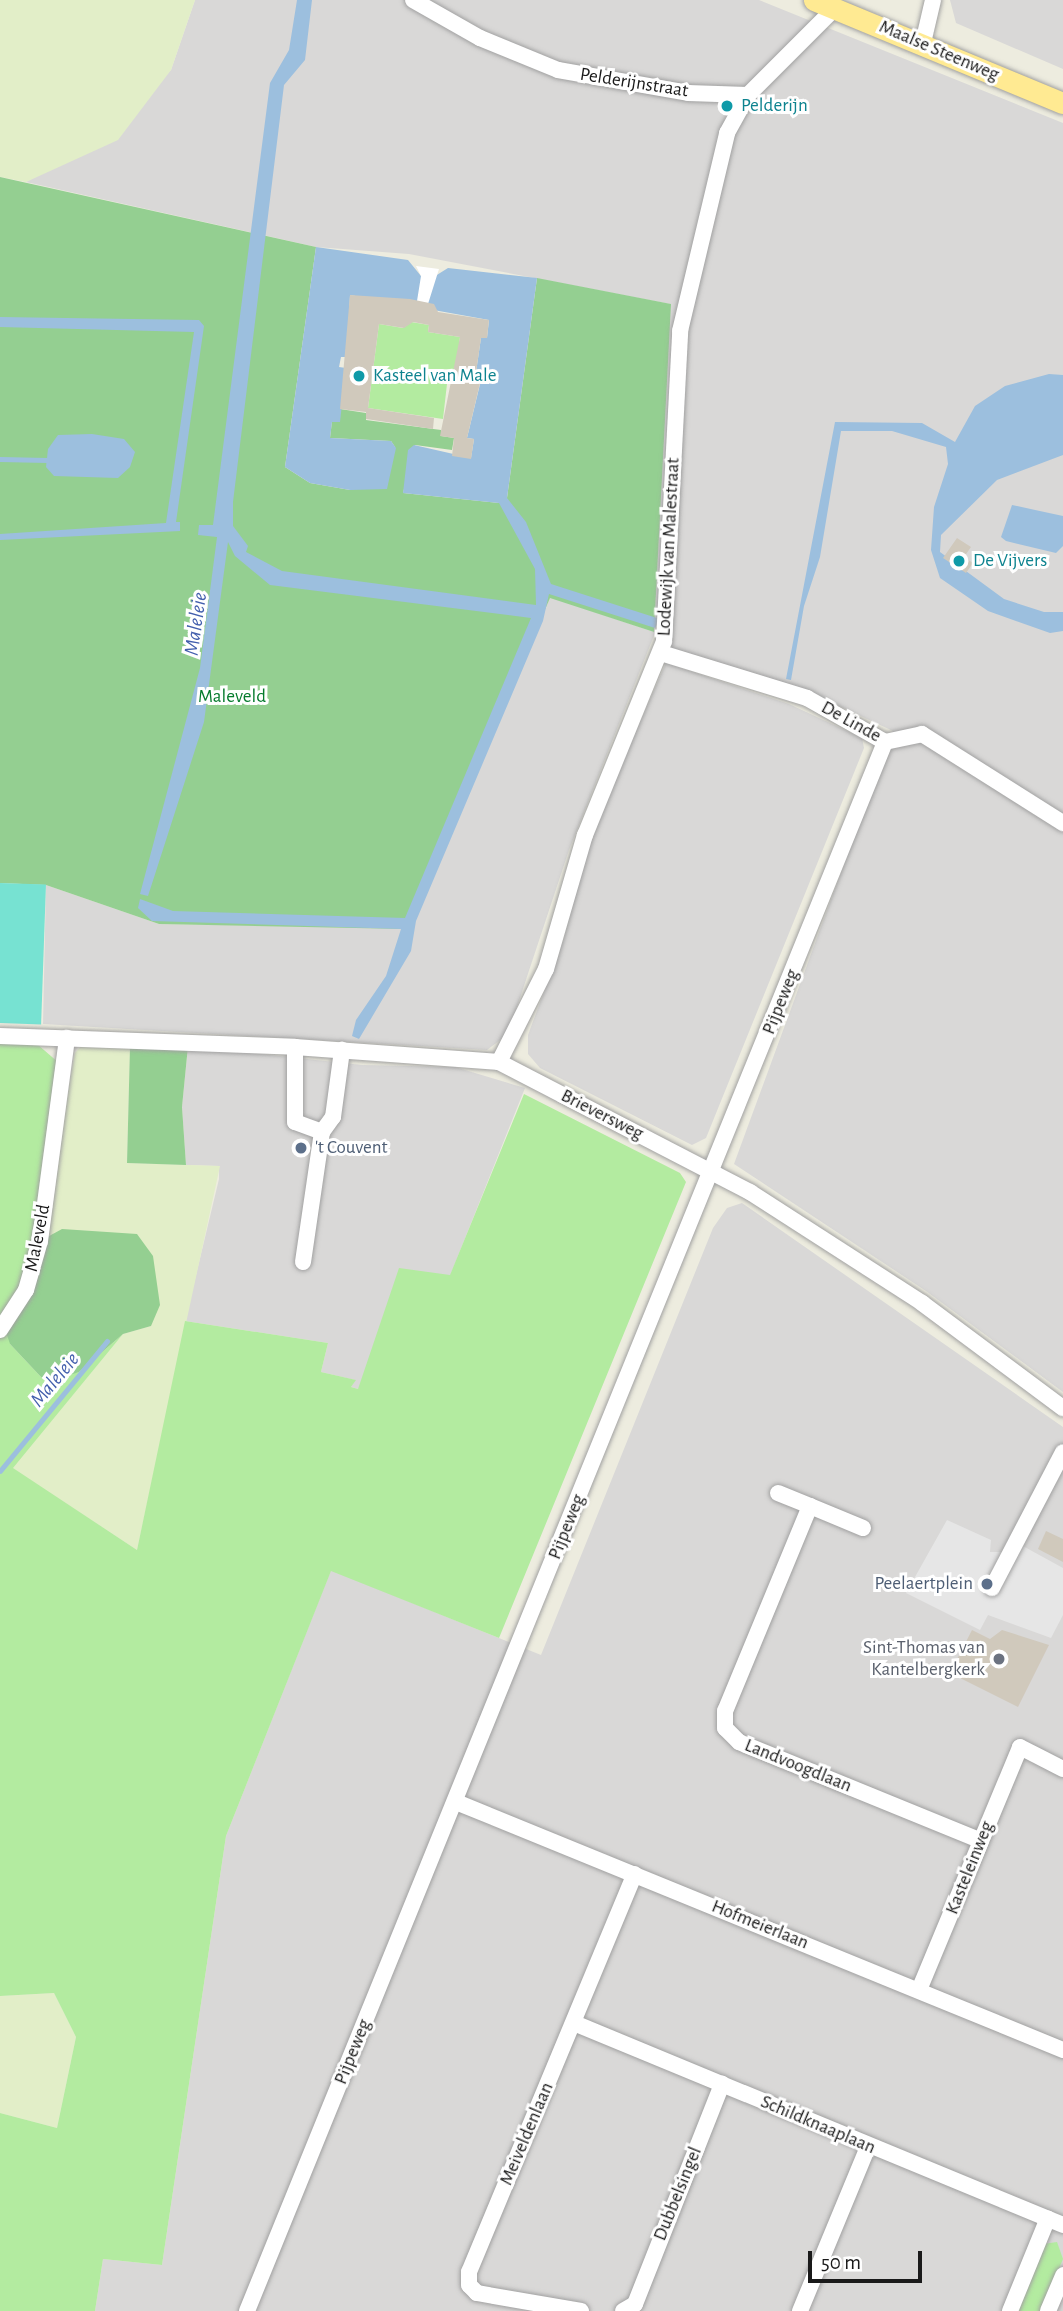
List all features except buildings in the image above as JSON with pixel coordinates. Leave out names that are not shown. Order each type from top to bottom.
[{"type":"main road","name":"Maalse Steenweg","points":[[814,0],[1063,103]]},
{"type":"street","name":"Pelderijnstraat","points":[[413,0],[480,38],[558,70],[675,91],[748,95]]},
{"type":"street","points":[[923,44],[933,0]]},
{"type":"street","points":[[748,95],[835,8]]},
{"type":"street","name":"Lodewijk van Malestraat","points":[[499,1062],[546,969],[585,835],[661,653],[670,596],[683,313],[727,133],[748,95]]},
{"type":"street","name":"De Linde","points":[[661,653],[807,698],[885,742],[922,734],[1063,823]]},
{"type":"street","name":"Pijpeweg","points":[[247,2311],[713,1172],[885,742]]},
{"type":"street","points":[[0,1036],[68,1038]]},
{"type":"street","name":"Brieversweg","points":[[68,1038],[295,1047],[499,1062],[713,1172],[922,1303],[1063,1408]]},
{"type":"street","name":"Maleveld","points":[[0,1330],[26,1290],[40,1241],[68,1038]]},
{"type":"street","points":[[295,1047],[295,1122],[322,1132]]},
{"type":"street","points":[[303,1262],[322,1132],[333,1117],[342,1050]]},
{"type":"street","points":[[992,1588],[1063,1452]]},
{"type":"street","points":[[778,1493],[863,1528]]},
{"type":"street","name":"Landvoogdlaan","points":[[810,1506],[725,1711],[725,1728],[739,1742],[981,1841]]},
{"type":"street","name":"Kasteleinweg","points":[[919,1990],[1020,1747],[1063,1769]]},
{"type":"street","name":"Hofmeierlaan","points":[[456,1802],[1063,2050]]},
{"type":"street","name":"Meiveldenlaan","points":[[581,2311],[477,2294],[469,2285],[635,1874]]},
{"type":"street","name":"Schildknaaplaan","points":[[574,2023],[868,2147],[1055,2222]]},
{"type":"street","name":"Dubbelsingel","points":[[629,2308],[722,2084]]},
{"type":"street","points":[[800,2311],[868,2147]]},
{"type":"street","points":[[1010,2311],[1055,2222]]},
{"type":"street","points":[[1048,2311],[1063,2275]]},
{"type":"shaded area","points":[[195,0],[759,0],[1063,123],[1063,1392],[926,1291],[734,1164],[893,731],[807,691],[671,652],[655,633],[569,850],[508,1034],[487,1050],[43,1024],[46,885],[159,924],[406,928],[550,597],[654,632],[670,304],[409,254],[316,247],[26,182],[61,163],[171,70]]},
{"type":"shaded area","points":[[297,0],[312,0],[305,60],[284,85],[233,502],[233,526],[248,546],[246,552],[282,571],[536,605],[535,569],[499,503],[403,493],[408,450],[414,445],[471,458],[474,439],[467,438],[481,380],[475,379],[481,338],[487,338],[489,320],[350,295],[347,357],[341,357],[339,367],[346,368],[340,422],[332,422],[330,438],[391,441],[396,448],[387,489],[350,490],[310,483],[285,467],[316,247],[408,260],[421,276],[432,278],[448,268],[537,278],[507,498],[526,522],[551,584],[660,619],[655,628],[549,594],[543,621],[416,921],[411,951],[359,1039],[352,1036],[356,1020],[386,976],[401,929],[152,921],[138,908],[140,899],[173,911],[405,918],[531,618],[270,585],[235,556],[228,542],[204,722],[148,896],[140,894],[200,668],[217,537],[198,535],[199,525],[213,525],[270,83],[289,50]]},
{"type":"shaded area","points":[[950,0],[1063,0],[1063,69],[956,23]]},
{"type":"shaded area","points":[[0,317],[199,320],[204,326],[176,522],[180,522],[180,531],[0,540],[0,534],[166,523],[194,332],[0,327]]},
{"type":"shaded area","points":[[1049,374],[1063,375],[1063,455],[997,480],[941,535],[940,552],[1004,599],[1044,612],[1063,612],[1063,631],[1050,633],[988,611],[940,578],[931,550],[934,507],[948,464],[946,447],[892,431],[841,431],[820,557],[804,606],[791,680],[786,679],[835,422],[922,423],[955,442],[975,406],[1005,386]]},
{"type":"shaded area","points":[[92,434],[124,439],[135,452],[130,467],[118,478],[54,476],[46,467],[48,449],[58,435]]},
{"type":"shaded area","points":[[1012,505],[1063,516],[1063,546],[1056,553],[1006,541],[1001,537]]},
{"type":"shaded area","points":[[666,663],[789,704],[862,738],[864,748],[706,1138],[692,1145],[540,1068],[528,1054],[528,1035],[564,938],[591,833]]},
{"type":"shaded area","points":[[0,883],[46,885],[41,1025],[0,1023]]},
{"type":"shaded area","points":[[188,1046],[362,1065],[455,1067],[525,1088],[450,1276],[358,1389],[351,1387],[355,1380],[321,1372],[328,1343],[185,1321],[219,1179],[219,1166],[186,1165],[182,1107]]},
{"type":"shaded area","points":[[742,1203],[1063,1427],[1063,2311],[95,2311],[103,2259],[162,2265],[226,1836],[331,1570],[541,1655],[713,1228],[727,1208]]},
{"type":"shaded area","name":"Peelaertplein","points":[[947,1520],[991,1540],[990,1552],[1006,1552],[1012,1540],[1063,1568],[1063,1615],[1051,1638],[988,1615],[980,1630],[906,1593]]},
{"type":"green space","points":[[0,0],[195,0],[171,70],[118,140],[26,182],[0,177]]},
{"type":"green space","name":"Maleveld","points":[[0,177],[316,247],[285,467],[310,483],[350,490],[395,447],[391,441],[330,438],[332,421],[340,421],[340,409],[366,413],[366,420],[441,430],[441,436],[454,438],[452,450],[415,445],[403,493],[499,503],[507,498],[537,278],[671,304],[654,632],[550,598],[406,929],[159,924],[46,885],[0,883]]},
{"type":"green space","points":[[411,322],[429,325],[428,332],[460,337],[455,375],[448,375],[443,419],[368,408],[379,324],[403,328]]},
{"type":"green space","points":[[0,1042],[37,1044],[59,1063],[40,1241],[10,1344],[41,1377],[79,1372],[123,1334],[13,1468],[137,1550],[185,1321],[328,1343],[321,1372],[356,1380],[351,1387],[358,1389],[399,1268],[450,1275],[524,1094],[680,1173],[686,1182],[499,1638],[331,1571],[226,1836],[162,2265],[103,2259],[95,2311],[0,2311],[0,2113],[57,2128],[76,2037],[54,1993],[0,1996]]},
{"type":"green space","points":[[83,1044],[130,1046],[127,1163],[220,1166],[137,1550],[12,1468],[123,1334],[151,1326],[40,1241],[75,1053]]},
{"type":"green space","points":[[130,1046],[188,1046],[182,1107],[186,1165],[127,1163]]},
{"type":"green space","points":[[62,1229],[137,1234],[153,1256],[160,1305],[151,1326],[123,1334],[79,1372],[57,1379],[41,1377],[10,1344],[4,1326],[40,1241]]},
{"type":"green space","points":[[54,1993],[76,2037],[57,2128],[0,2113],[0,1996]]},
{"type":"green space","points":[[1057,2242],[1063,2259],[1041,2311],[1014,2311],[1043,2244]]},
{"type":"pier","points":[[416,266],[439,269],[428,304],[417,301],[421,276]]},
{"type":"waterway","points":[[0,459],[47,460]]},
{"type":"waterway","name":"Maleleie","points":[[0,1471],[107,1341]]},
{"type":"place","name":"Pelderijn","points":[[727,106]]},
{"type":"place","name":"Kasteel van Male","points":[[359,376]]},
{"type":"place","name":"De Vijvers","points":[[959,561]]},
{"type":"place","name":"'t Couvent","points":[[301,1148]]},
{"type":"place","name":"Peelaertplein","points":[[987,1584]]},
{"type":"place","name":"Sint-Thomas van Kantelbergkerk","points":[[999,1659]]}]
